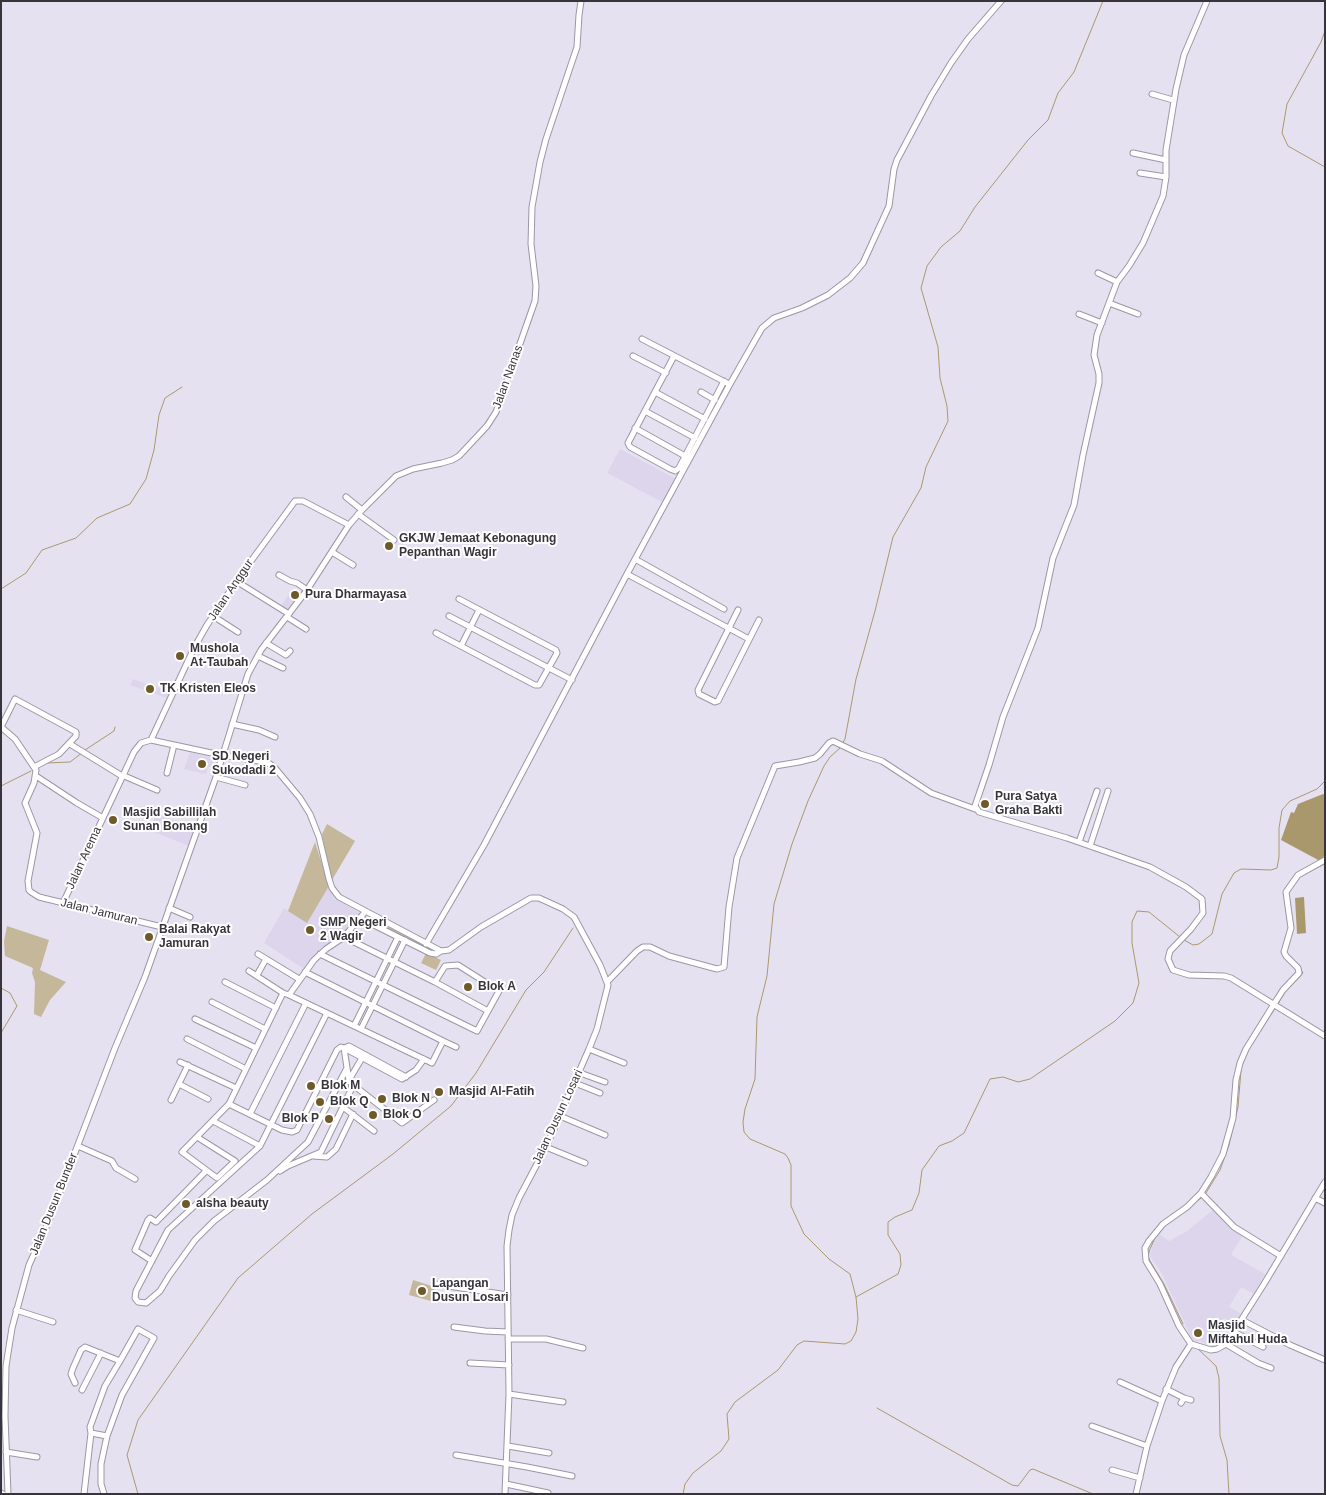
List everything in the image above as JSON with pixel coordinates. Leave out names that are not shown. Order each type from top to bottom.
[{"type":"street","name":"Jalan Nanas","points":[[288,615],[307,590],[349,525],[396,476],[413,469],[452,460],[459,456],[488,426],[496,412],[535,301],[536,286],[530,224],[532,207],[540,162],[577,47],[581,1]]},
{"type":"street","points":[[674,356],[629,441],[630,447],[673,470],[679,468],[715,400],[762,328],[774,318],[828,295],[850,278],[863,263],[889,206],[897,160],[951,63],[968,39],[1001,1]]},
{"type":"street","points":[[975,809],[1003,717],[1038,628],[1052,564],[1074,505],[1084,447],[1099,383],[1094,350],[1097,335],[1117,282],[1129,266],[1155,219],[1163,196],[1168,133],[1173,100],[1184,56],[1207,1]]},
{"type":"street","points":[[1152,94],[1173,100]]},
{"type":"street","points":[[1133,153],[1166,160]]},
{"type":"street","points":[[1140,173],[1166,177]]},
{"type":"street","points":[[1098,273],[1117,282]]},
{"type":"street","points":[[1109,303],[1138,314]]},
{"type":"street","points":[[1079,314],[1102,323]]},
{"type":"street","points":[[642,339],[727,383]]},
{"type":"street","points":[[633,356],[666,373]]},
{"type":"street","points":[[426,944],[484,845],[727,383]]},
{"type":"street","points":[[655,392],[705,419]]},
{"type":"street","points":[[701,392],[715,400]]},
{"type":"street","points":[[645,410],[696,438]]},
{"type":"street","points":[[636,428],[685,456]]},
{"type":"street","points":[[346,497],[360,512],[394,540]]},
{"type":"street","name":"Jalan Anggur","points":[[151,740],[194,648],[213,616],[236,581],[295,501],[303,501],[349,525]]},
{"type":"street","points":[[332,552],[353,565]]},
{"type":"street","points":[[635,559],[724,609]]},
{"type":"street","points":[[627,574],[749,639]]},
{"type":"street","points":[[279,575],[307,590]]},
{"type":"street","points":[[236,581],[306,629]]},
{"type":"street","points":[[436,633],[540,685],[557,653],[555,648],[459,599]]},
{"type":"street","points":[[461,646],[479,610]]},
{"type":"street","points":[[738,610],[698,690],[699,694],[715,702],[718,701],[759,620]]},
{"type":"street","points":[[162,927],[216,777],[248,674],[266,643],[288,615]]},
{"type":"street","points":[[213,616],[238,632]]},
{"type":"street","points":[[449,616],[572,680]]},
{"type":"street","points":[[266,643],[286,655],[290,651]]},
{"type":"street","points":[[258,656],[283,668]]},
{"type":"street","points":[[34,767],[59,754],[77,734],[15,699],[1,727],[16,739],[34,767],[36,776],[103,818]]},
{"type":"street","points":[[232,724],[262,731],[276,737]]},
{"type":"street","points":[[151,740],[270,764],[280,772],[310,814],[319,836],[329,879],[335,893],[343,900],[441,951]]},
{"type":"street","name":"Jalan Arema","points":[[64,903],[122,775],[141,743],[151,740]]},
{"type":"street","points":[[360,918],[430,953],[436,954],[449,950],[481,927],[519,904],[530,898],[538,898],[563,909],[574,917],[607,982],[643,947],[652,948],[669,956],[721,969],[724,967],[728,916],[737,858],[772,770],[774,766],[815,758],[829,742],[833,741],[890,766],[931,793],[985,814],[1079,842],[1150,866],[1174,879],[1202,899],[1203,913],[1200,920],[1171,948],[1168,956],[1173,970],[1188,975],[1224,976],[1231,978],[1325,1036]]},
{"type":"street","points":[[70,744],[122,775],[156,790]]},
{"type":"street","points":[[166,773],[174,745]]},
{"type":"street","name":"Jalan Jamuran","points":[[36,776],[25,803],[37,833],[30,862],[29,890],[39,897],[162,927]]},
{"type":"street","points":[[216,777],[245,785]]},
{"type":"street","points":[[1079,842],[1097,791]]},
{"type":"street","points":[[1090,846],[1108,791]]},
{"type":"street","points":[[1325,860],[1298,875],[1286,892],[1291,928],[1284,952],[1299,970],[1246,1049],[1240,1062],[1236,1080],[1234,1112],[1227,1142],[1218,1165],[1201,1193],[1158,1229],[1145,1248],[1146,1262],[1160,1284],[1179,1326],[1192,1344],[1211,1350],[1226,1344],[1325,1182]]},
{"type":"street","points":[[168,908],[190,917]]},
{"type":"street","points":[[197,1137],[235,1161],[217,1178],[182,1152],[229,1104],[265,1029],[286,994],[320,954],[344,937],[365,912]]},
{"type":"street","name":"Jalan Dusun Bunder","points":[[8,1494],[5,1416],[6,1366],[16,1310],[29,1265],[48,1223],[145,977],[162,927]]},
{"type":"street","points":[[344,937],[435,982],[488,1011]]},
{"type":"street","points":[[354,1026],[398,937]]},
{"type":"street","points":[[361,1029],[405,940]]},
{"type":"street","points":[[258,954],[300,979]]},
{"type":"street","points":[[320,954],[477,1031],[499,991],[458,965],[445,966],[435,982]]},
{"type":"street","points":[[257,975],[266,958]]},
{"type":"street","points":[[249,971],[286,994],[432,1063],[443,1041]]},
{"type":"street","points":[[304,972],[456,1047]]},
{"type":"street","points":[[225,982],[276,1008]]},
{"type":"street","name":"Jalan Dusun Losari","points":[[505,1494],[509,1394],[507,1246],[512,1215],[526,1182],[546,1148],[590,1049],[597,1029],[607,982]]},
{"type":"street","points":[[212,1002],[265,1029]]},
{"type":"street","points":[[250,1114],[306,1003]]},
{"type":"street","points":[[327,1013],[260,1146],[168,1230],[136,1291],[138,1302],[142,1303],[160,1291],[195,1240],[214,1221],[288,1166],[321,1152],[351,1090],[344,1048]]},
{"type":"street","points":[[195,1019],[256,1048]]},
{"type":"street","points":[[187,1039],[246,1069]]},
{"type":"street","points":[[229,1104],[282,1130],[292,1132],[296,1130],[337,1050],[341,1047],[349,1046],[406,1077]]},
{"type":"street","points":[[344,1048],[402,1079],[416,1070],[424,1059]]},
{"type":"street","points":[[590,1049],[624,1063]]},
{"type":"street","points":[[350,1083],[354,1071],[362,1058]]},
{"type":"street","points":[[180,1062],[236,1088]]},
{"type":"street","points":[[171,1100],[188,1066]]},
{"type":"street","points":[[347,1068],[354,1071]]},
{"type":"street","points":[[268,1180],[308,1142],[347,1068]]},
{"type":"street","points":[[580,1073],[605,1082]]},
{"type":"street","points":[[350,1083],[402,1123],[434,1100]]},
{"type":"street","points":[[575,1083],[600,1093]]},
{"type":"street","points":[[179,1084],[208,1099]]},
{"type":"street","points":[[343,1107],[374,1131]]},
{"type":"street","points":[[313,1156],[327,1157],[336,1149],[353,1114]]},
{"type":"street","points":[[560,1116],[606,1135]]},
{"type":"street","points":[[213,1122],[260,1146]]},
{"type":"street","points":[[78,1146],[112,1161],[116,1168],[135,1179]]},
{"type":"street","points":[[546,1148],[585,1163]]},
{"type":"street","points":[[152,1261],[134,1250],[148,1220],[150,1218],[156,1222],[206,1171]]},
{"type":"street","points":[[1201,1193],[1234,1226],[1281,1256]]},
{"type":"street","points":[[1315,1198],[1325,1203]]},
{"type":"street","points":[[435,1284],[508,1295]]},
{"type":"street","points":[[16,1310],[54,1322]]},
{"type":"street","points":[[1242,1320],[1290,1345],[1325,1360]]},
{"type":"street","points":[[454,1327],[508,1332]]},
{"type":"street","points":[[84,1494],[91,1433],[90,1427],[105,1386],[138,1329],[154,1338],[122,1395],[107,1436],[101,1464],[101,1484],[104,1494]]},
{"type":"street","points":[[1234,1332],[1263,1346]]},
{"type":"street","points":[[508,1339],[542,1339],[583,1348]]},
{"type":"street","points":[[1136,1494],[1147,1446],[1166,1389],[1179,1362],[1192,1344]]},
{"type":"street","points":[[1226,1344],[1258,1363],[1271,1368]]},
{"type":"street","points":[[74,1383],[71,1374],[81,1350],[85,1347],[120,1361]]},
{"type":"street","points":[[82,1390],[101,1353]]},
{"type":"street","points":[[470,1363],[509,1365]]},
{"type":"street","points":[[1120,1382],[1162,1401]]},
{"type":"street","points":[[1166,1389],[1182,1400],[1191,1400]]},
{"type":"street","points":[[509,1394],[563,1402]]},
{"type":"street","points":[[1092,1426],[1147,1446]]},
{"type":"street","points":[[91,1433],[107,1436]]},
{"type":"street","points":[[508,1446],[549,1454]]},
{"type":"street","points":[[6,1452],[37,1457]]},
{"type":"street","points":[[456,1455],[572,1476]]},
{"type":"street","points":[[1112,1470],[1140,1478]]},
{"type":"street","points":[[506,1484],[548,1493]]},
{"type":"shaded area","points":[[620,449],[676,479],[664,503],[607,473]]},
{"type":"shaded area","points":[[290,592],[299,598],[289,611],[281,606]]},
{"type":"shaded area","name":"TK Kristen Eleos","points":[[133,679],[170,692],[167,698],[130,685]]},
{"type":"shaded area","name":"SD Negeri Sukodadi 2","points":[[190,752],[219,760],[216,768],[208,767],[206,774],[184,769]]},
{"type":"shaded area","points":[[1323,794],[1325,795],[1325,855],[1320,861],[1281,840],[1291,812],[1294,813],[1298,804]]},
{"type":"shaded area","points":[[157,813],[195,831],[189,846],[149,830]]},
{"type":"shaded area","points":[[327,824],[355,841],[332,880],[322,834]]},
{"type":"shaded area","points":[[315,842],[329,886],[307,923],[288,911]]},
{"type":"shaded area","name":"SMP Negeri 2 Wagir","points":[[329,886],[335,899],[360,913],[343,935],[322,948],[304,969],[264,943],[284,908],[307,922]]},
{"type":"shaded area","points":[[1304,897],[1306,933],[1297,934],[1295,898]]},
{"type":"shaded area","points":[[370,918],[433,949],[430,951],[370,920]]},
{"type":"shaded area","points":[[7,926],[49,940],[40,970],[66,982],[50,1000],[41,1017],[34,1014],[35,982],[32,973],[33,968],[5,956],[4,941]]},
{"type":"shaded area","points":[[426,953],[441,960],[436,970],[421,963]]},
{"type":"shaded area","points":[[1213,1210],[1224,1222],[1243,1235],[1231,1255],[1265,1274],[1254,1294],[1241,1287],[1229,1307],[1242,1314],[1236,1325],[1224,1318],[1216,1331],[1213,1330],[1205,1344],[1199,1340],[1197,1343],[1192,1339],[1162,1274],[1150,1256],[1152,1246],[1159,1234],[1169,1241],[1187,1231]]},
{"type":"shaded area","name":"Lapangan Dusun Losari","points":[[413,1280],[435,1287],[431,1301],[409,1295]]},
{"type":"waterway","points":[[842,744],[845,739],[856,679],[893,537],[921,488],[926,467],[948,421],[947,406],[940,378],[938,347],[921,288],[927,266],[941,247],[960,231],[975,207],[1028,140],[1048,120],[1058,93],[1074,72],[1103,1]]},
{"type":"waterway","points":[[1325,31],[1321,42],[1287,104],[1282,133],[1288,146],[1325,167]]},
{"type":"waterway","points":[[1,589],[26,573],[42,550],[76,538],[97,518],[130,504],[146,479],[154,450],[159,415],[165,398],[182,387]]},
{"type":"waterway","points":[[85,750],[114,731],[115,727]]},
{"type":"waterway","points":[[683,1494],[685,1484],[693,1473],[721,1451],[729,1439],[727,1414],[735,1402],[778,1370],[797,1345],[804,1341],[845,1344],[851,1341],[856,1332],[858,1319],[856,1297],[850,1274],[829,1259],[804,1234],[791,1206],[791,1165],[788,1158],[785,1154],[750,1139],[744,1132],[743,1122],[745,1109],[755,1079],[757,1017],[767,976],[774,904],[792,844],[808,801],[824,766],[840,748]]},
{"type":"waterway","points":[[47,763],[70,762],[82,753]]},
{"type":"waterway","points":[[1,786],[31,771]]},
{"type":"waterway","points":[[1184,940],[1193,945],[1199,944],[1212,934],[1222,894],[1234,873],[1241,869],[1271,870],[1277,868],[1282,810],[1290,801],[1317,789],[1325,781]]},
{"type":"waterway","points":[[1314,869],[1325,864]]},
{"type":"waterway","points":[[1296,881],[1302,875]]},
{"type":"waterway","points":[[1290,905],[1292,920]]},
{"type":"waterway","points":[[856,1297],[898,1274],[901,1265],[900,1254],[888,1235],[888,1222],[912,1210],[919,1193],[922,1170],[939,1146],[952,1141],[964,1133],[990,1079],[1003,1077],[1018,1082],[1030,1079],[1115,1021],[1133,1003],[1139,983],[1132,943],[1132,922],[1137,911],[1149,912],[1180,937]]},
{"type":"waterway","points":[[138,1494],[127,1455],[138,1420],[238,1278],[312,1214],[393,1154],[451,1106],[476,1073],[526,990],[544,972],[573,928]]},
{"type":"waterway","points":[[1291,986],[1303,973],[1300,968]]},
{"type":"waterway","points":[[1,988],[10,993],[17,1006],[1,1033]]},
{"type":"waterway","points":[[1278,1004],[1286,990]]},
{"type":"waterway","points":[[1259,1033],[1276,1007]]},
{"type":"waterway","points":[[1206,1193],[1220,1170],[1229,1145],[1238,1107],[1241,1070]]},
{"type":"waterway","points":[[1193,1204],[1201,1198]]},
{"type":"waterway","points":[[1155,1238],[1148,1256],[1183,1324]]},
{"type":"waterway","points":[[1197,1348],[1216,1366],[1219,1378],[1220,1436],[1227,1460],[1229,1494]]},
{"type":"waterway","points":[[877,1408],[1012,1485],[1018,1486],[1030,1470],[1033,1469],[1093,1494]]},
{"type":"place","name":"GKJW Jemaat Kebonagung Pepanthan Wagir","points":[[389,546]]},
{"type":"place","name":"Pura Dharmayasa","points":[[295,595]]},
{"type":"place","name":"Mushola At-Taubah","points":[[180,656]]},
{"type":"place","name":"TK Kristen Eleos","points":[[150,689]]},
{"type":"place","name":"SD Negeri Sukodadi 2","points":[[202,764]]},
{"type":"place","name":"Pura Satya Graha Bakti","points":[[985,804]]},
{"type":"place","name":"Masjid Sabillilah Sunan Bonang","points":[[113,820]]},
{"type":"place","name":"SMP Negeri 2 Wagir","points":[[310,930]]},
{"type":"place","name":"Balai Rakyat Jamuran","points":[[149,937]]},
{"type":"place","name":"Blok A","points":[[468,987]]},
{"type":"place","name":"Blok M","points":[[311,1086]]},
{"type":"place","name":"Masjid Al-Fatih","points":[[439,1092]]},
{"type":"place","name":"Blok N","points":[[382,1099]]},
{"type":"place","name":"Blok Q","points":[[320,1102]]},
{"type":"place","name":"Blok O","points":[[373,1115]]},
{"type":"place","name":"Blok P","points":[[329,1119]]},
{"type":"place","name":"alsha beauty","points":[[186,1204]]},
{"type":"place","name":"Lapangan Dusun Losari","points":[[422,1291]]},
{"type":"place","name":"Masjid Miftahul Huda","points":[[1198,1333]]}]
